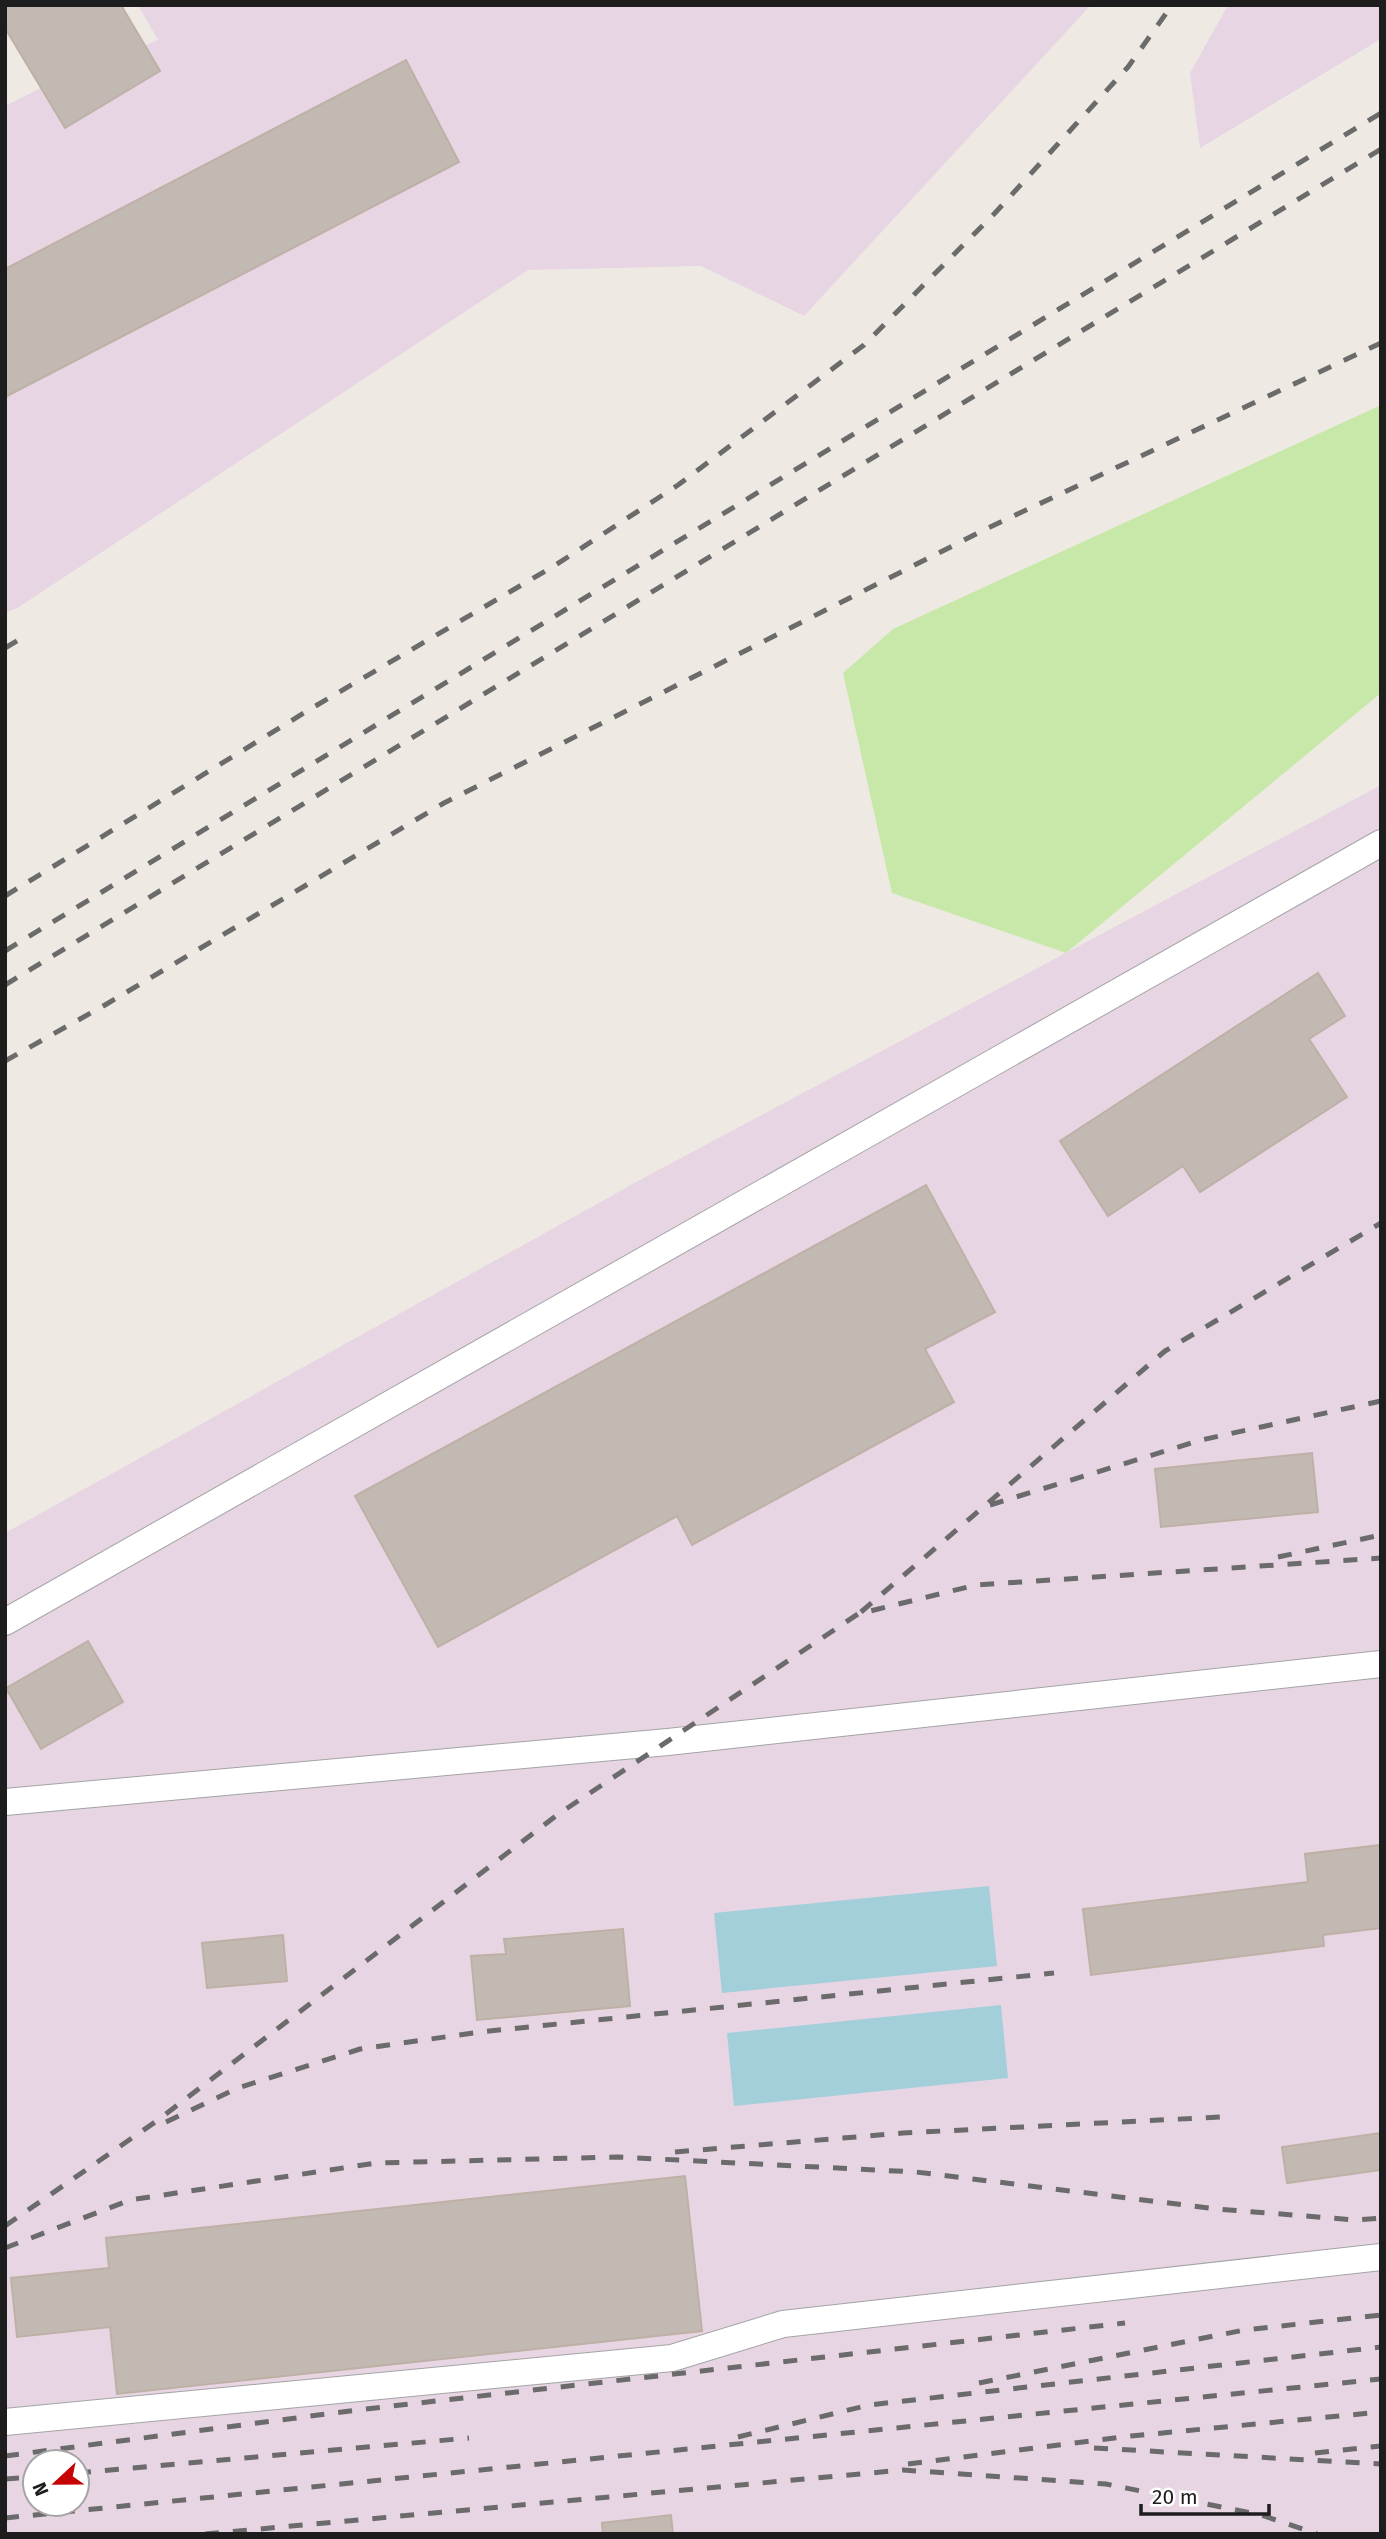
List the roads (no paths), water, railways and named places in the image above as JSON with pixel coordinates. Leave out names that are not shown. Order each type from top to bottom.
[{"type":"lane","points":[[5,1622],[1381,844]]},
{"type":"lane","points":[[5,1802],[668,1742],[1381,1664]]},
{"type":"lane","points":[[5,2422],[672,2358],[783,2324],[1381,2257]]},
{"type":"water","points":[[989,1886],[997,1966],[722,1993],[714,1913]]},
{"type":"water","points":[[1001,2005],[1008,2078],[734,2106],[727,2033]]},
{"type":"railway","points":[[5,896],[312,708],[554,566],[678,485],[864,345],[995,213],[1128,67],[1172,5]]},
{"type":"railway","points":[[5,951],[1381,113]]},
{"type":"railway","points":[[5,985],[1381,149]]},
{"type":"railway","points":[[5,1061],[105,1005],[444,803],[988,528],[1381,343]]},
{"type":"railway","points":[[5,648],[25,636]]},
{"type":"railway","points":[[861,1612],[1165,1351],[1381,1223]]},
{"type":"railway","points":[[990,1505],[1201,1440],[1381,1401]]},
{"type":"railway","points":[[1278,1557],[1381,1535]]},
{"type":"railway","points":[[5,2226],[158,2120],[557,1815],[858,1614],[976,1585],[1381,1558]]},
{"type":"railway","points":[[166,2122],[238,2088],[360,2049],[480,2032],[1054,1973]]},
{"type":"railway","points":[[675,2152],[903,2133],[1220,2117]]},
{"type":"railway","points":[[5,2248],[130,2200],[376,2163],[618,2157],[916,2172],[1217,2209],[1356,2220],[1381,2218]]},
{"type":"railway","points":[[979,2383],[1244,2330],[1381,2315]]},
{"type":"railway","points":[[5,2456],[357,2410],[1125,2323]]},
{"type":"railway","points":[[738,2437],[869,2405],[1381,2347]]},
{"type":"railway","points":[[5,2518],[1381,2379]]},
{"type":"railway","points":[[908,2464],[1131,2436],[1381,2412]]},
{"type":"railway","points":[[91,2472],[469,2438]]},
{"type":"railway","points":[[1315,2453],[1381,2446]]},
{"type":"railway","points":[[1094,2448],[1381,2464]]},
{"type":"railway","points":[[205,2534],[903,2470],[1106,2484],[1261,2515],[1317,2534]]},
{"type":"railway","points":[[5,2479],[21,2478]]}]
